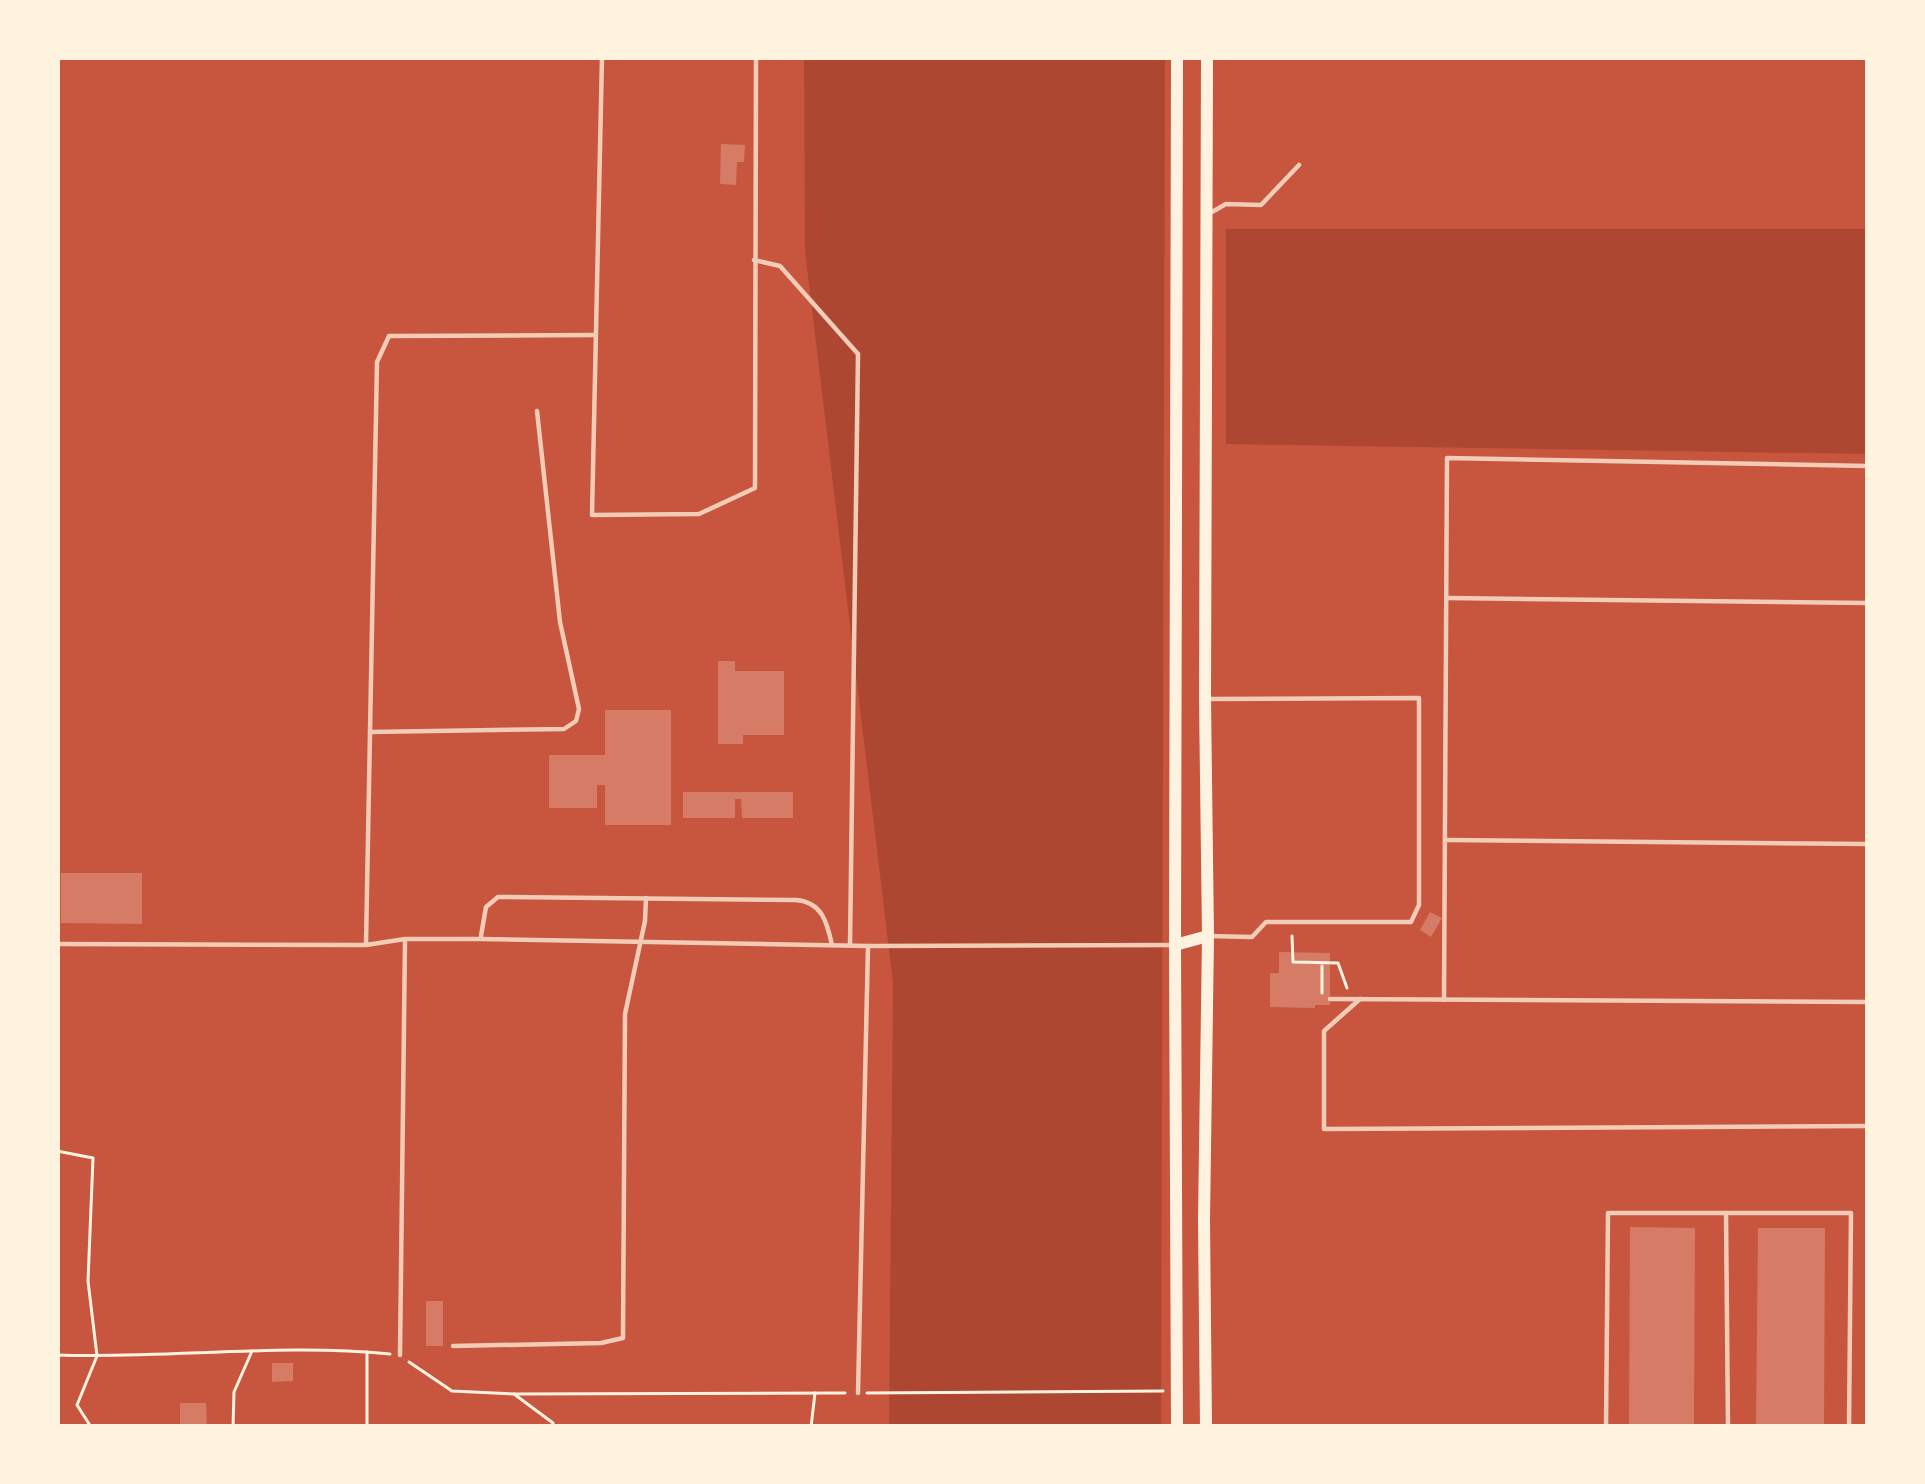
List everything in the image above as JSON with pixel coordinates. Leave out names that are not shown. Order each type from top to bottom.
[{"type":"main road","points":[[1177,1427],[1178,57]]},
{"type":"main road","points":[[1206,1427],[1207,57]]},
{"type":"main road","points":[[1177,215],[1207,215]]},
{"type":"main road","points":[[1176,459],[1207,459]]},
{"type":"main road","points":[[1175,703],[1205,699]]},
{"type":"main road","points":[[1174,945],[1208,936]]},
{"type":"main road","points":[[1176,1221],[1204,1220]]},
{"type":"lane","points":[[602,57],[592,514],[699,514],[754,488],[756,57]]},
{"type":"lane","points":[[1207,215],[1226,204],[1261,205],[1299,165]]},
{"type":"lane","points":[[754,260],[780,266],[858,354],[850,945]]},
{"type":"lane","points":[[366,945],[376,362],[389,336],[595,335]]},
{"type":"lane","points":[[370,732],[564,729],[576,721],[579,709],[560,622],[537,411]]},
{"type":"lane","points":[[1444,1000],[1447,458],[1868,466]]},
{"type":"lane","points":[[1446,598],[1868,603]]},
{"type":"lane","points":[[1205,699],[1419,698],[1419,905],[1411,922],[1266,922],[1252,937],[1208,936]]},
{"type":"lane","points":[[1445,840],[1868,844]]},
{"type":"lane","points":[[481,939],[486,907],[498,897],[646,898],[808,901],[819,908],[832,945]]},
{"type":"lane","points":[[453,1346],[601,1343],[623,1338],[626,1014],[646,898]]},
{"type":"lane","points":[[57,944],[366,945],[405,939],[481,939],[868,946],[1174,945]]},
{"type":"lane","points":[[400,1355],[405,939]]},
{"type":"lane","points":[[858,1393],[868,946]]},
{"type":"lane","points":[[1330,999],[1868,1002]]},
{"type":"lane","points":[[1356,999],[1324,1031],[1324,1129],[1868,1126]]},
{"type":"lane","points":[[1726,1213],[1728,1427]]},
{"type":"lane","points":[[1606,1427],[1607,1214],[1851,1213],[1849,1427]]},
{"type":"path","points":[[1292,922],[1293,962],[1338,963],[1356,999]]},
{"type":"path","points":[[1322,963],[1322,998],[1330,999]]},
{"type":"path","points":[[57,1151],[93,1158],[88,1281],[97,1356],[77,1405],[91,1427]]},
{"type":"path","points":[[57,1354],[253,1349],[400,1355],[452,1391],[514,1394],[553,1427]]},
{"type":"path","points":[[233,1427],[234,1392],[253,1349]]},
{"type":"path","points":[[367,1352],[368,1427]]},
{"type":"path","points":[[811,1427],[814,1393]]},
{"type":"shaded area","points":[[804,57],[1165,57],[1161,1427],[889,1427],[893,983],[805,251]]},
{"type":"shaded area","points":[[1226,229],[1868,229],[1868,454],[1226,444]]},
{"type":"building","points":[[721,144],[745,145],[744,162],[737,162],[736,185],[720,184]]},
{"type":"building","points":[[718,661],[735,661],[735,671],[784,671],[784,735],[743,735],[743,744],[718,744]]},
{"type":"building","points":[[605,710],[671,710],[671,825],[605,825],[605,785],[597,785],[597,808],[549,808],[549,755],[605,755]]},
{"type":"building","points":[[683,792],[793,792],[793,818],[742,818],[741,799],[735,799],[735,818],[683,818]]},
{"type":"building","points":[[61,873],[142,873],[142,924],[61,923]]},
{"type":"building","points":[[1430,912],[1442,918],[1431,937],[1420,930]]},
{"type":"building","points":[[1279,952],[1330,953],[1330,1005],[1270,1007],[1270,973],[1279,973]]},
{"type":"building","points":[[1630,1227],[1695,1228],[1694,1427],[1629,1427]]},
{"type":"building","points":[[1758,1228],[1825,1228],[1824,1427],[1756,1427]]},
{"type":"building","points":[[426,1301],[443,1301],[443,1346],[426,1346]]},
{"type":"building","points":[[272,1363],[293,1363],[293,1381],[272,1382]]},
{"type":"building","points":[[180,1403],[206,1403],[207,1427],[180,1427]]}]
